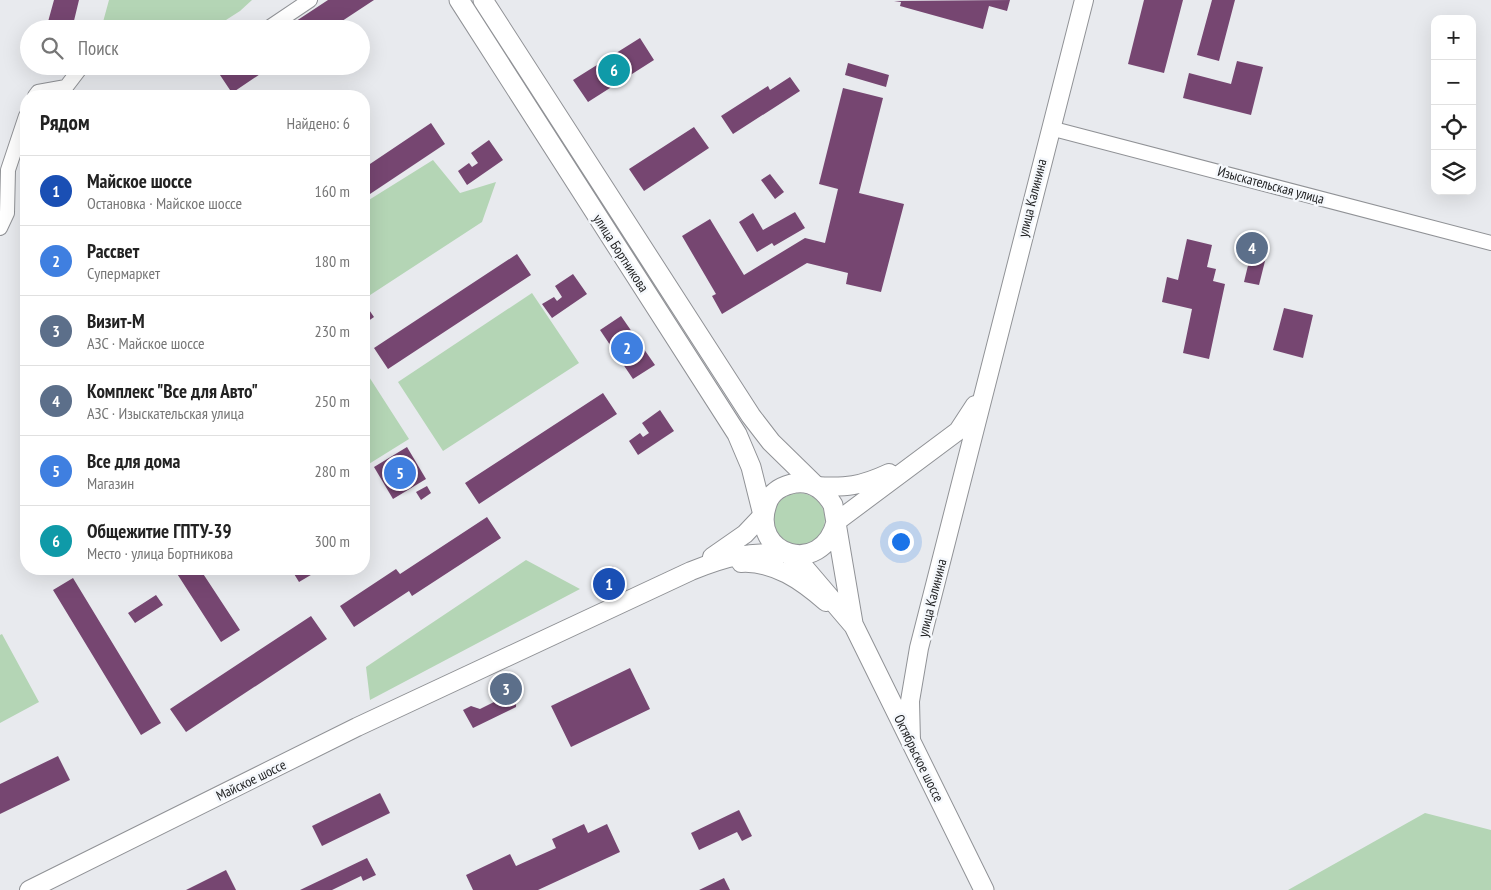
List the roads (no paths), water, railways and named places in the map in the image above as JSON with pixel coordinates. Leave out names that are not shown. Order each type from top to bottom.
[{"type":"main road","name":"улица Бортникова","points":[[459,0],[736,434],[751,467],[763,514]]},
{"type":"main road","name":"улица Бортникова","points":[[483,0],[751,416],[770,442],[816,486]]},
{"type":"main road","points":[[802,482],[816,486],[827,495],[833,505],[836,522],[827,543],[816,552],[802,556],[787,553],[774,545],[765,532],[763,514],[768,500],[777,490],[788,484],[802,482]]},
{"type":"main road","name":"Октябрьское шоссе","points":[[836,522],[847,598],[854,626],[984,890]]},
{"type":"main road","name":"Октябрьское шоссе","points":[[787,553],[802,565],[854,626]]},
{"type":"street","points":[[280,20],[310,0]]},
{"type":"street","name":"улица Калинина","points":[[911,742],[910,701],[919,648],[1084,0]]},
{"type":"street","points":[[49,90],[66,87],[75,75]]},
{"type":"street","name":"Изыскательская улица","points":[[1050,128],[1491,243]]},
{"type":"street","points":[[0,228],[7,213],[8,170],[20,134]]},
{"type":"street","name":"улица Калинина","points":[[836,522],[958,431],[982,397]]},
{"type":"street","name":"улица Калинина","points":[[816,486],[844,488],[862,485],[919,459]]},
{"type":"street","name":"Майское шоссе","points":[[691,571],[745,534],[763,514]]},
{"type":"street","name":"Майское шоссе","points":[[29,890],[357,727],[691,571],[725,557],[787,553]]},
{"type":"street","name":"Майское шоссе","points":[[691,571],[711,564],[746,563],[784,572],[811,589],[854,626]]},
{"type":"place","name":"Общежитие ГПТУ-39","points":[[614,70]]},
{"type":"place","name":"Комплекс \"Все для Авто\"","points":[[1252,248]]},
{"type":"place","name":"Рассвет","points":[[627,348]]},
{"type":"place","name":"Все для дома","points":[[400,473]]},
{"type":"place","name":"Майское шоссе","points":[[609,584]]},
{"type":"place","name":"Визит-М","points":[[506,689]]}]
